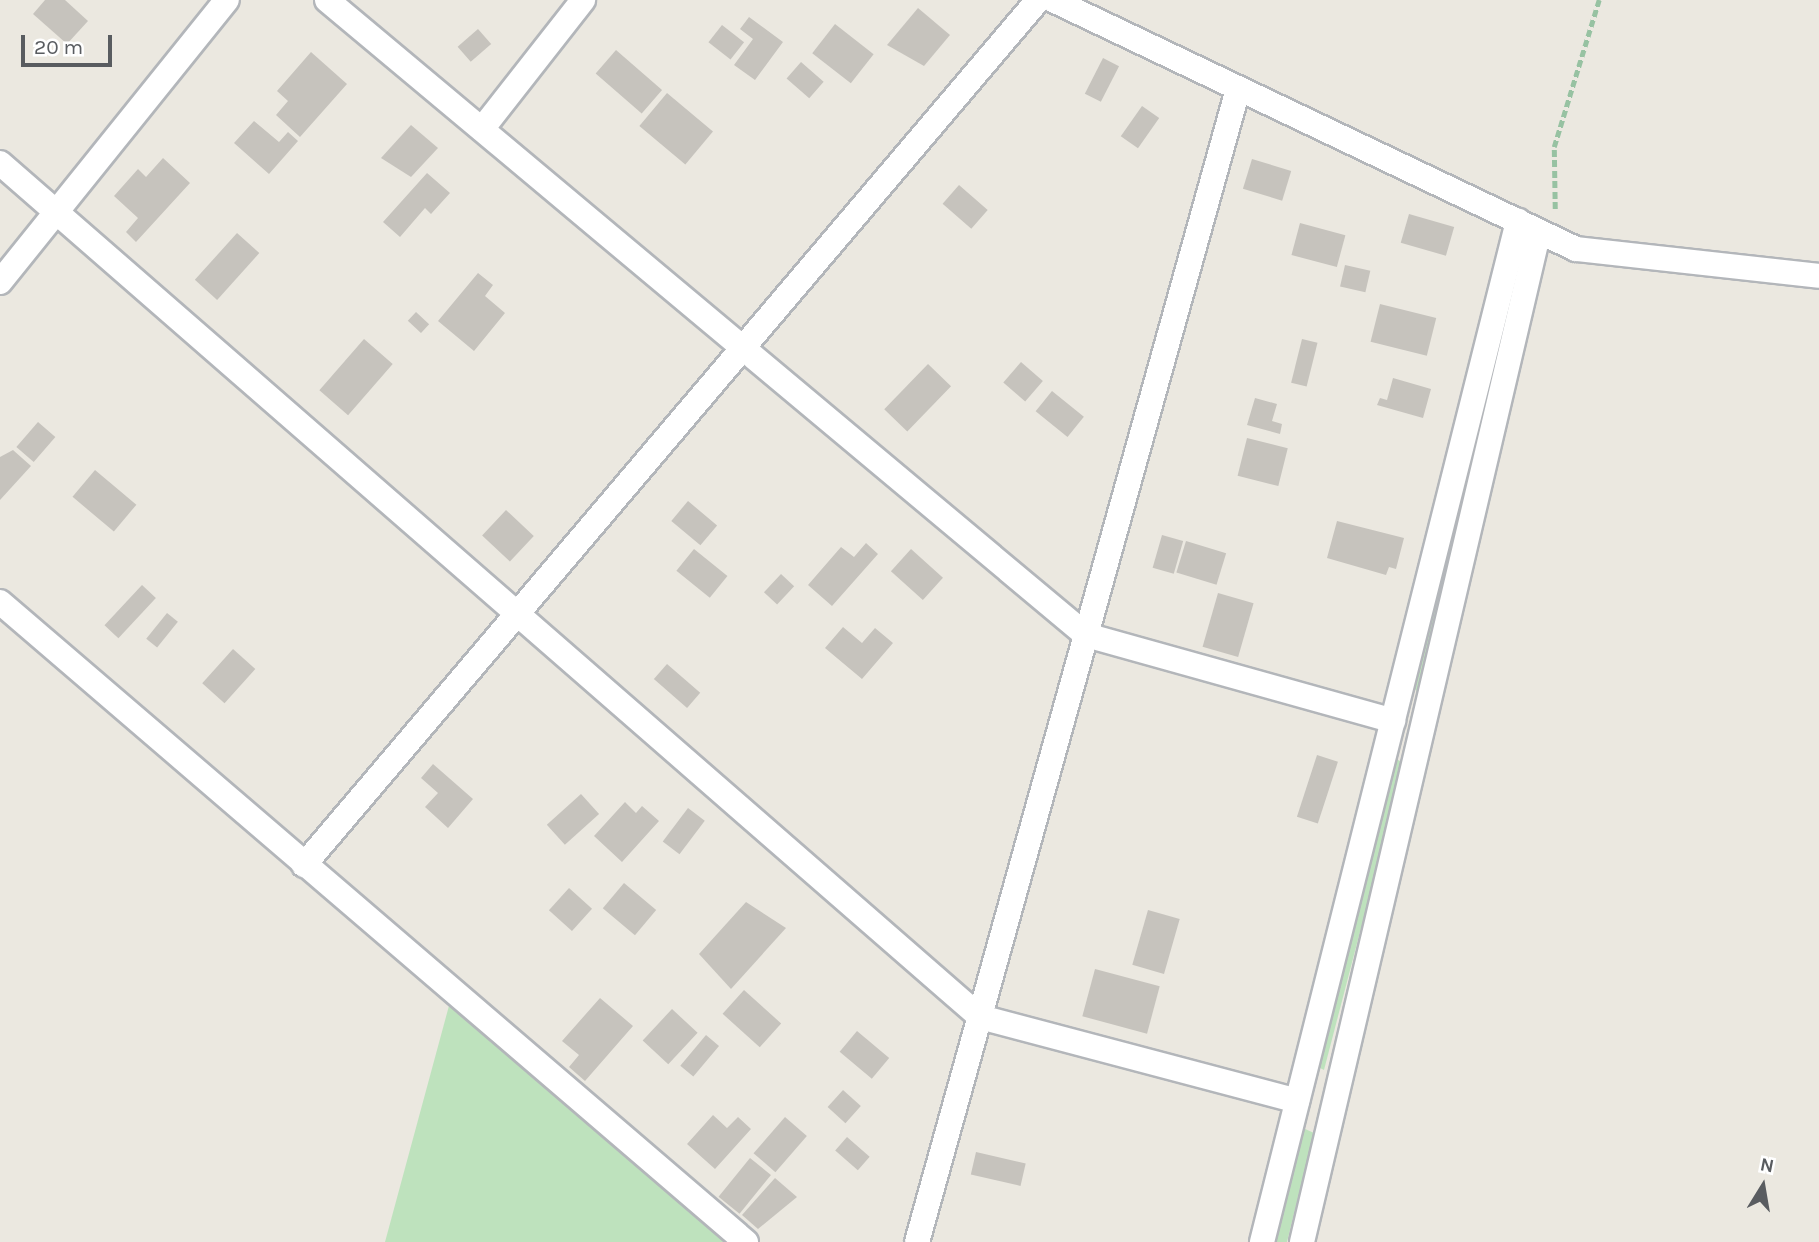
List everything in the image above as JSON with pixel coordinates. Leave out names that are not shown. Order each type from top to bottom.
[{"type":"street","points":[[0,282],[227,0]]},
{"type":"street","points":[[327,0],[1086,635],[1393,721]]},
{"type":"street","points":[[482,129],[583,0]]},
{"type":"street","points":[[304,865],[1038,0]]},
{"type":"street","points":[[1053,0],[1576,249],[1819,276]]},
{"type":"street","points":[[916,1242],[1238,89]]},
{"type":"street","points":[[0,163],[979,1017],[1297,1101]]},
{"type":"street","points":[[1262,1242],[1393,721],[1536,230]]},
{"type":"street","points":[[1302,1242],[1536,230]]},
{"type":"street","points":[[0,602],[746,1242]]},
{"type":"path","points":[[1536,230],[1554,147],[1599,0]]},
{"type":"green space","points":[[1527,240],[1419,690],[1417,691],[1411,686]]},
{"type":"green space","points":[[1394,758],[1404,763],[1324,1070],[1318,1067]]},
{"type":"green space","points":[[450,1002],[734,1242],[385,1242]]},
{"type":"green space","points":[[1303,1128],[1314,1133],[1287,1242],[1273,1242]]},
{"type":"building","points":[[45,0],[65,0],[88,21],[67,44],[33,14]]},
{"type":"building","points":[[918,8],[950,35],[924,66],[887,45]]},
{"type":"building","points":[[749,17],[783,42],[755,80],[734,65],[753,39],[740,29]]},
{"type":"building","points":[[835,24],[874,54],[851,83],[812,53]]},
{"type":"building","points":[[722,25],[744,42],[731,60],[708,42]]},
{"type":"building","points":[[478,29],[491,44],[471,62],[458,47]]},
{"type":"building","points":[[616,50],[662,90],[642,113],[596,73]]},
{"type":"building","points":[[311,52],[347,84],[300,137],[276,115],[288,101],[277,91]]},
{"type":"building","points":[[1103,58],[1119,66],[1101,102],[1085,94]]},
{"type":"building","points":[[801,62],[824,82],[809,98],[787,79]]},
{"type":"building","points":[[667,93],[713,132],[685,165],[639,126]]},
{"type":"building","points":[[1142,106],[1159,118],[1138,148],[1121,136]]},
{"type":"building","points":[[254,121],[279,142],[288,132],[298,141],[269,174],[234,143]]},
{"type":"building","points":[[411,125],[438,148],[411,177],[381,158]]},
{"type":"building","points":[[163,158],[190,183],[136,242],[126,232],[138,218],[114,196],[138,169],[146,177]]},
{"type":"building","points":[[1252,159],[1291,171],[1282,201],[1243,189]]},
{"type":"building","points":[[427,173],[450,193],[431,214],[425,208],[400,237],[383,222]]},
{"type":"building","points":[[959,185],[988,210],[971,229],[943,204]]},
{"type":"building","points":[[1409,214],[1454,227],[1446,256],[1401,243]]},
{"type":"building","points":[[1300,223],[1345,235],[1337,267],[1291,255]]},
{"type":"building","points":[[237,233],[259,253],[217,300],[195,280]]},
{"type":"building","points":[[1345,265],[1370,271],[1365,292],[1340,286]]},
{"type":"building","points":[[478,273],[493,285],[485,296],[505,313],[474,351],[438,321]]},
{"type":"building","points":[[1380,304],[1436,318],[1427,356],[1371,342]]},
{"type":"building","points":[[416,312],[429,324],[421,333],[408,321]]},
{"type":"building","points":[[364,339],[393,364],[348,415],[319,390]]},
{"type":"building","points":[[1302,339],[1318,343],[1307,387],[1291,383]]},
{"type":"building","points":[[1021,362],[1043,381],[1025,401],[1003,382]]},
{"type":"building","points":[[928,364],[951,386],[907,432],[884,409]]},
{"type":"building","points":[[1393,378],[1431,389],[1423,418],[1377,405],[1380,398],[1387,400]]},
{"type":"building","points":[[1052,391],[1084,417],[1068,437],[1036,411]]},
{"type":"building","points":[[1255,398],[1277,404],[1272,421],[1282,424],[1280,434],[1247,425]]},
{"type":"building","points":[[38,422],[55,437],[34,462],[16,447]]},
{"type":"building","points":[[1247,438],[1288,448],[1278,486],[1238,476]]},
{"type":"building","points":[[13,450],[31,466],[0,500],[0,457]]},
{"type":"building","points":[[95,470],[136,505],[114,532],[73,497]]},
{"type":"building","points":[[688,501],[717,525],[700,545],[671,521]]},
{"type":"building","points":[[506,510],[534,536],[510,562],[482,536]]},
{"type":"building","points":[[1337,521],[1404,538],[1396,569],[1389,567],[1386,575],[1327,558]]},
{"type":"building","points":[[1162,535],[1183,541],[1174,574],[1153,568]]},
{"type":"building","points":[[1186,541],[1226,553],[1217,585],[1176,573]]},
{"type":"building","points":[[866,543],[878,554],[832,606],[808,585],[841,547],[854,557]]},
{"type":"building","points":[[694,549],[727,576],[710,598],[676,571]]},
{"type":"building","points":[[911,549],[943,578],[923,600],[891,571]]},
{"type":"building","points":[[781,574],[794,586],[777,605],[764,592]]},
{"type":"building","points":[[142,585],[156,598],[118,638],[104,625]]},
{"type":"building","points":[[1218,593],[1254,603],[1238,657],[1203,647]]},
{"type":"building","points":[[167,613],[178,622],[157,647],[146,639]]},
{"type":"building","points":[[843,627],[862,643],[875,628],[893,643],[862,679],[825,648]]},
{"type":"building","points":[[233,649],[255,669],[225,703],[202,683]]},
{"type":"building","points":[[667,664],[700,693],[687,708],[654,679]]},
{"type":"building","points":[[1317,755],[1338,762],[1318,824],[1297,817]]},
{"type":"building","points":[[433,764],[473,799],[448,828],[425,807],[438,793],[421,778]]},
{"type":"building","points":[[581,794],[599,814],[565,845],[547,825]]},
{"type":"building","points":[[625,802],[636,813],[642,806],[659,821],[622,862],[594,836]]},
{"type":"building","points":[[688,808],[705,821],[679,854],[663,842]]},
{"type":"building","points":[[624,883],[656,910],[635,935],[603,908]]},
{"type":"building","points":[[569,888],[592,909],[572,931],[549,910]]},
{"type":"building","points":[[746,902],[786,928],[731,989],[699,954]]},
{"type":"building","points":[[1148,910],[1180,919],[1164,974],[1132,965]]},
{"type":"building","points":[[1095,969],[1160,986],[1147,1034],[1082,1016]]},
{"type":"building","points":[[744,990],[781,1023],[760,1047],[723,1014]]},
{"type":"building","points":[[600,998],[633,1026],[585,1081],[569,1067],[579,1055],[562,1041]]},
{"type":"building","points":[[672,1009],[698,1033],[668,1064],[643,1040]]},
{"type":"building","points":[[857,1031],[889,1058],[872,1079],[840,1052]]},
{"type":"building","points":[[706,1035],[719,1046],[693,1077],[680,1066]]},
{"type":"building","points":[[843,1090],[861,1106],[845,1123],[828,1107]]},
{"type":"building","points":[[713,1115],[727,1128],[738,1117],[751,1129],[715,1169],[687,1144]]},
{"type":"building","points":[[785,1117],[807,1136],[775,1172],[754,1153]]},
{"type":"building","points":[[847,1137],[870,1157],[858,1170],[835,1151]]},
{"type":"building","points":[[976,1152],[1026,1163],[1021,1186],[971,1174]]},
{"type":"building","points":[[750,1158],[771,1175],[740,1214],[719,1197]]},
{"type":"building","points":[[775,1178],[797,1197],[758,1229],[742,1215]]}]
